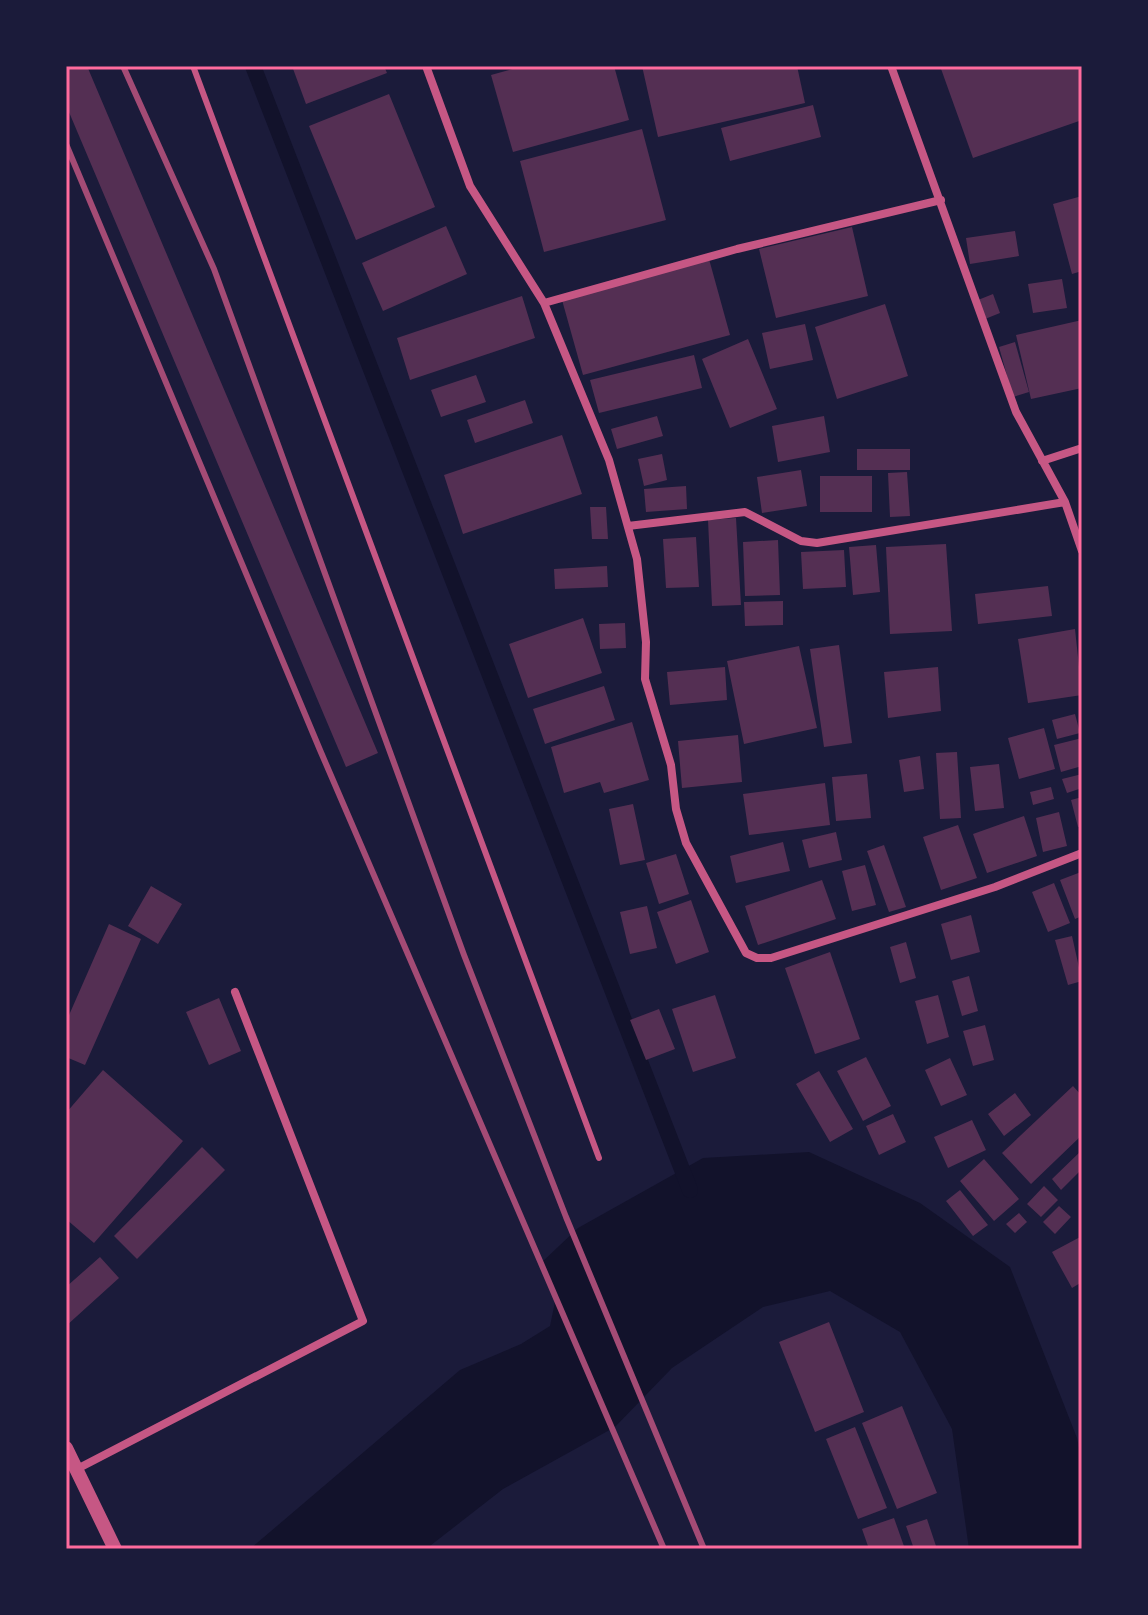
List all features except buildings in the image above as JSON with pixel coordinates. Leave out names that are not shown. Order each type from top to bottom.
[{"type":"street","points":[[426,66],[470,186],[544,303],[609,460],[637,559],[646,642],[645,679],[671,765],[676,809],[686,843],[746,953],[771,958],[995,887],[1082,853]]},
{"type":"street","points":[[891,66],[1016,412],[1065,502],[1082,551]]},
{"type":"street","points":[[544,303],[737,249],[941,200]]},
{"type":"street","points":[[1042,461],[1082,448]]},
{"type":"street","points":[[628,526],[745,512],[801,541],[817,543],[1065,502]]},
{"type":"street","points":[[77,1469],[363,1321],[235,992]]},
{"type":"street","points":[[66,1448],[115,1549]]},
{"type":"lane","points":[[193,66],[599,1158]]},
{"type":"shaded area","points":[[809,1152],[920,1203],[1010,1267],[1077,1438],[1082,1463],[1082,1549],[969,1549],[952,1429],[900,1332],[830,1291],[763,1307],[672,1368],[615,1427],[503,1489],[426,1549],[250,1549],[460,1370],[521,1344],[550,1326],[556,1297],[540,1264],[578,1228],[703,1158]]},
{"type":"waterway","points":[[253,66],[690,1190]]},
{"type":"railway","points":[[123,66],[214,269],[464,955],[566,1217],[704,1549]]},
{"type":"railway","points":[[66,144],[320,750],[664,1549]]}]
